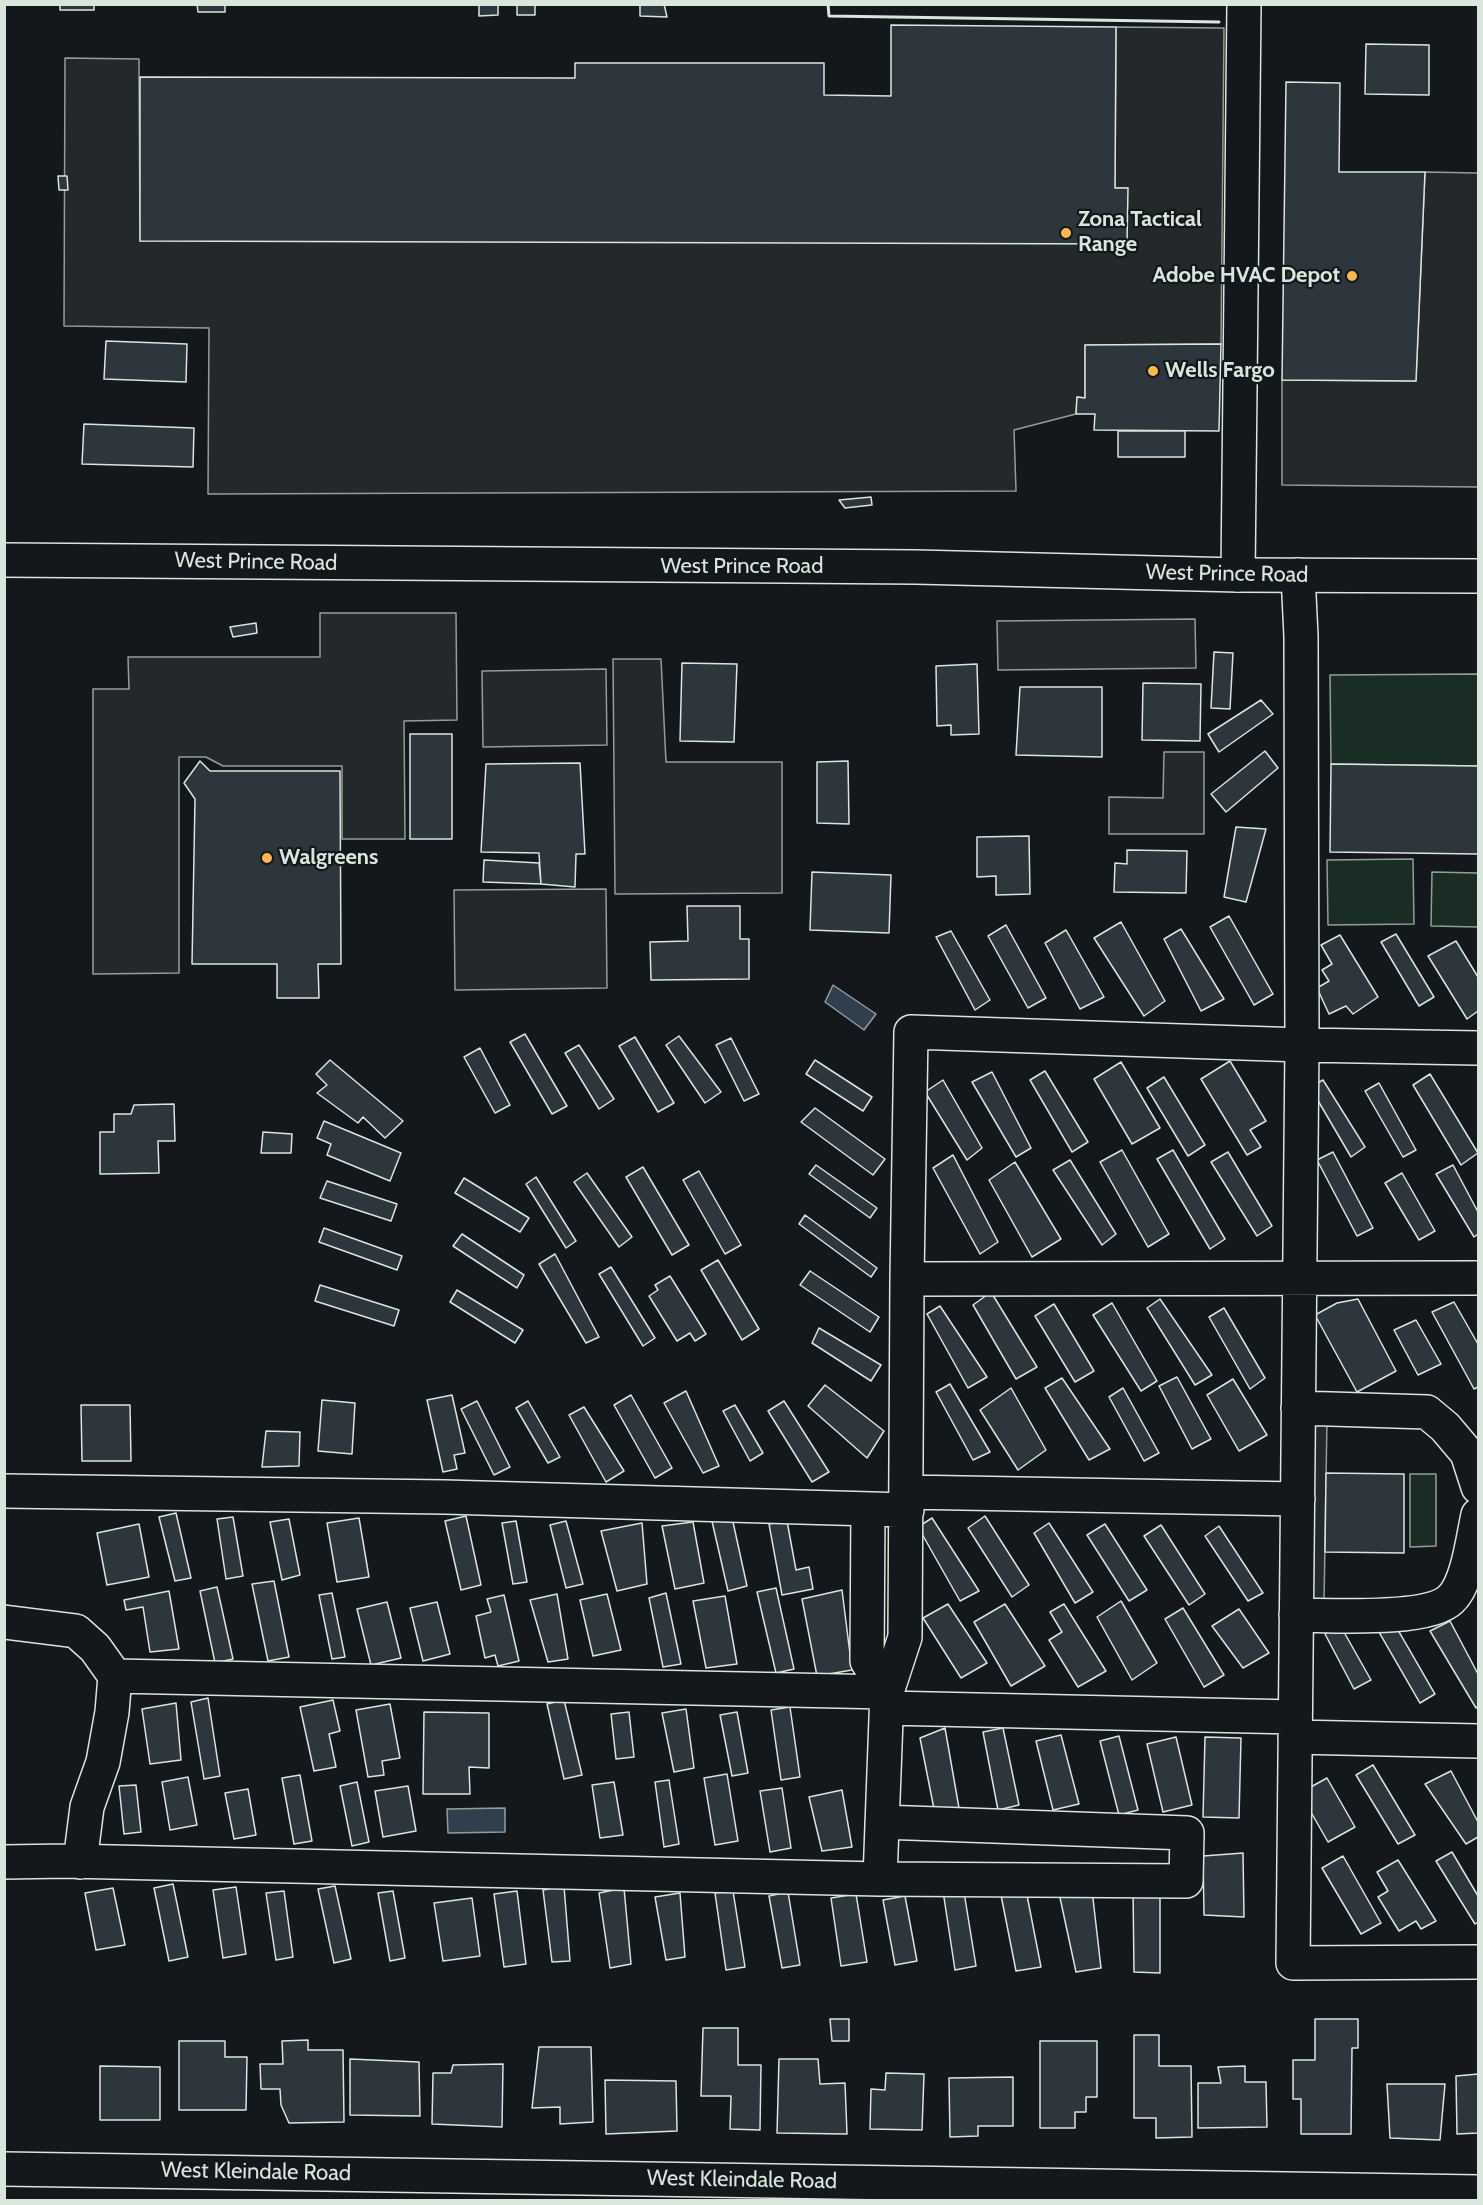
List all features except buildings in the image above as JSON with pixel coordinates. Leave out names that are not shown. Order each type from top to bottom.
[{"type":"street","points":[[1238,575],[1244,4]]},
{"type":"street","name":"West Prince Road","points":[[4,560],[916,567],[1238,575],[1479,576]]},
{"type":"street","points":[[1298,575],[1301,648],[1302,1045],[1293,1963],[1479,1962]]},
{"type":"street","points":[[880,1878],[887,1700],[905,1637],[911,1032],[1302,1045],[1479,1048]]},
{"type":"street","points":[[907,1279],[1479,1278]]},
{"type":"street","points":[[1298,1408],[1427,1412],[1445,1427],[1467,1453],[1479,1487]]},
{"type":"street","points":[[4,1491],[445,1497],[868,1509],[906,1501],[1298,1498]]},
{"type":"street","points":[[868,1509],[867,1661],[887,1700]]},
{"type":"street","points":[[1296,1615],[1404,1614],[1430,1611],[1451,1599],[1462,1579],[1479,1515]]},
{"type":"street","points":[[4,1622],[76,1631],[95,1648],[115,1676],[112,1712],[103,1762],[87,1807],[80,1862]]},
{"type":"street","points":[[115,1676],[887,1700],[1479,1741]]},
{"type":"street","points":[[4,1862],[880,1878],[1186,1881],[1187,1833],[882,1822]]},
{"type":"street","name":"West Kleindale Road","points":[[4,2169],[1479,2192]]},
{"type":"green space","points":[[1478,674],[1478,766],[1331,764],[1330,675]]},
{"type":"green space","points":[[1413,859],[1414,924],[1328,925],[1327,860]]},
{"type":"green space","points":[[1432,872],[1478,873],[1478,927],[1431,926]]},
{"type":"green space","points":[[1410,1474],[1436,1474],[1436,1546],[1410,1547]]},
{"type":"shaded area","points":[[1116,27],[1224,28],[1221,344],[1085,345],[1085,398],[1077,397],[1076,414],[1014,430],[1016,491],[208,494],[209,328],[64,326],[65,58],[139,59],[140,241],[1128,188],[1115,188]]},
{"type":"shaded area","points":[[1425,172],[1478,173],[1478,487],[1282,485],[1282,380],[1416,381]]},
{"type":"shaded area","points":[[320,613],[456,613],[457,720],[404,721],[405,839],[342,839],[342,766],[223,766],[206,757],[179,757],[179,973],[93,974],[93,689],[129,689],[128,657],[320,657]]},
{"type":"shaded area","points":[[1195,619],[1196,668],[998,670],[997,621]]},
{"type":"shaded area","points":[[613,659],[661,659],[666,762],[782,762],[782,893],[615,894]]},
{"type":"shaded area","points":[[606,669],[607,745],[483,747],[482,671]]},
{"type":"shaded area","points":[[1164,752],[1204,752],[1204,834],[1109,834],[1109,797],[1163,798]]},
{"type":"shaded area","points":[[606,889],[607,988],[455,990],[454,890]]},
{"type":"shaded area","points":[[1299,1419],[1327,1420],[1324,1603],[1296,1602]]},
{"type":"water","points":[[833,985],[876,1014],[864,1030],[825,1002]]},
{"type":"water","points":[[505,1808],[505,1832],[448,1833],[447,1809]]},
{"type":"wall","points":[[828,4],[829,16],[1219,22]]},
{"type":"place","name":"Zona Tactical Range","points":[[1066,233]]},
{"type":"place","name":"Adobe HVAC Depot","points":[[1352,276]]},
{"type":"place","name":"Wells Fargo","points":[[1153,371]]},
{"type":"place","name":"Walgreens","points":[[267,858]]}]
